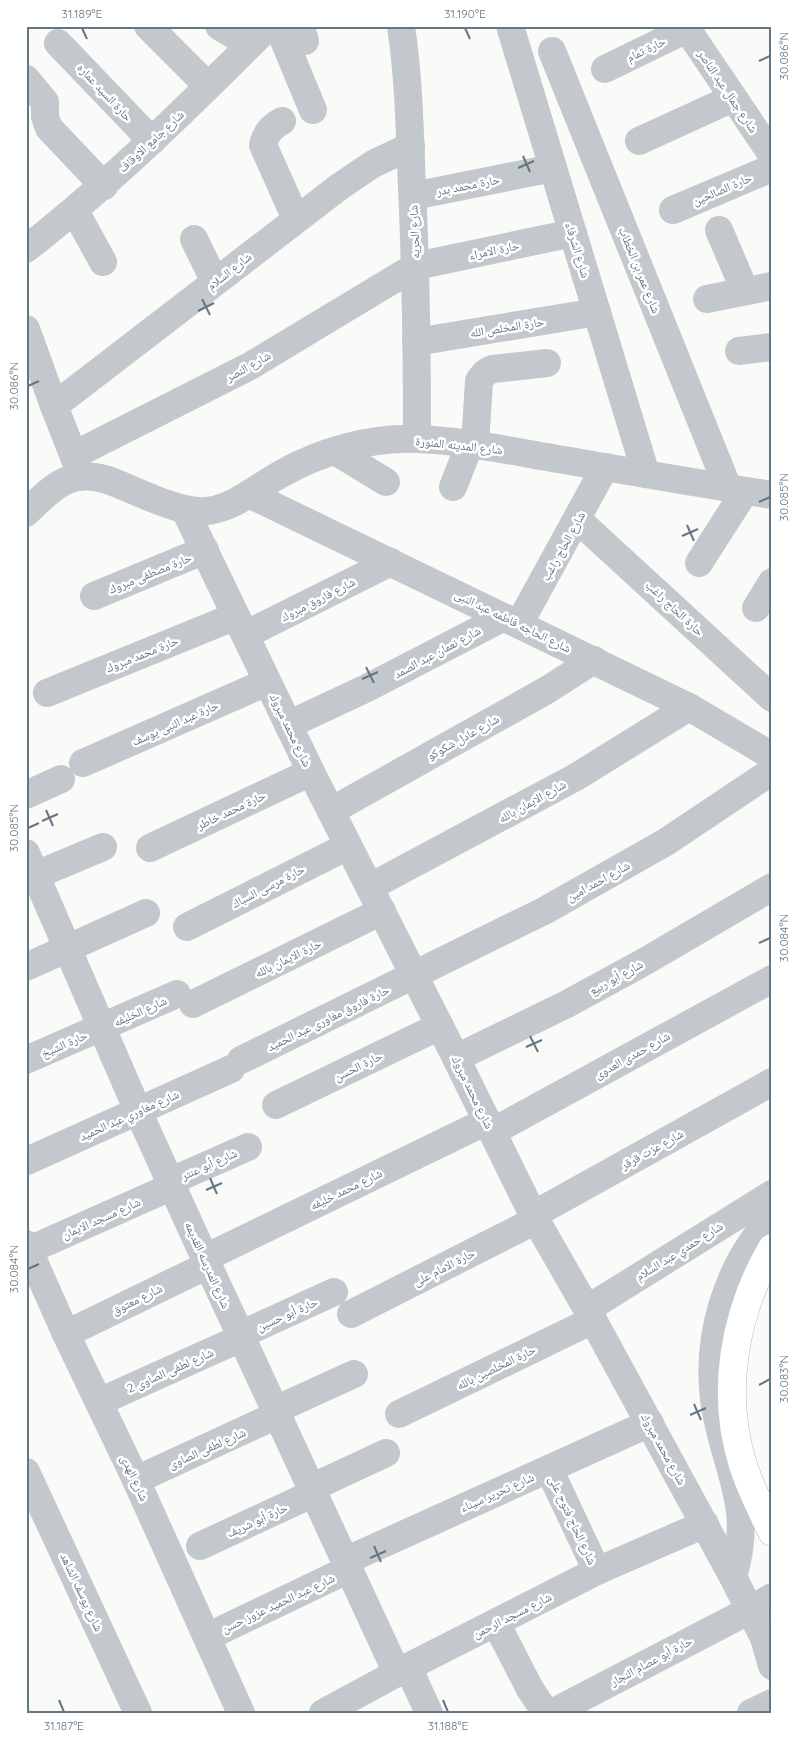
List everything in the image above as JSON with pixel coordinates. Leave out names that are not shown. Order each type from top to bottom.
[{"type":"highway","points":[[772,1248],[750,1290],[736,1342],[733,1368],[734,1421],[738,1445],[750,1485],[772,1532]]},
{"type":"street","points":[[148,26],[208,86]]},
{"type":"street","points":[[220,26],[250,45]]},
{"type":"street","name":"شارع جامع الاوقاف","points":[[26,249],[75,211],[152,142],[269,26]]},
{"type":"street","points":[[278,26],[313,110]]},
{"type":"street","name":"شارع الحريه","points":[[401,26],[405,53],[411,146],[416,266],[417,439]]},
{"type":"street","name":"شارع الشرفاء","points":[[510,26],[646,474]]},
{"type":"street","name":"حارة تمام","points":[[604,69],[686,28]]},
{"type":"street","name":"شارع جمال عبد الناصر","points":[[686,28],[772,155]]},
{"type":"street","name":"حارة السيد عماره","points":[[58,43],[152,142]]},
{"type":"street","name":"شارع عمر بن الخطاب","points":[[552,51],[736,490]]},
{"type":"street","points":[[26,80],[45,102],[45,117],[49,128],[104,186]]},
{"type":"street","points":[[639,141],[733,98]]},
{"type":"street","points":[[282,121],[273,126],[266,135],[264,146],[296,219]]},
{"type":"street","name":"شارع السلام","points":[[54,406],[296,219],[373,164],[411,146]]},
{"type":"street","name":"حارة محمد بدر","points":[[413,196],[553,168]]},
{"type":"street","name":"حارة الصالحين","points":[[673,210],[772,168]]},
{"type":"street","points":[[75,211],[103,262]]},
{"type":"street","points":[[719,230],[745,291]]},
{"type":"street","name":"حارة الامراء","points":[[416,266],[572,233]]},
{"type":"street","points":[[194,239],[216,282]]},
{"type":"street","name":"شارع النصر","points":[[78,465],[250,366],[416,266]]},
{"type":"street","points":[[707,299],[772,286]]},
{"type":"street","name":"حارة المخلص الله","points":[[416,342],[597,312]]},
{"type":"street","points":[[26,329],[78,465]]},
{"type":"street","points":[[739,351],[772,347]]},
{"type":"street","points":[[453,487],[472,444],[479,381],[483,375],[488,370],[548,363]]},
{"type":"street","name":"شارع المدينه المنورة","points":[[27,510],[49,490],[64,480],[78,465],[95,476],[185,510],[208,511],[232,504],[281,474],[307,461],[335,451],[378,442],[417,439],[472,444],[772,496]]},
{"type":"street","points":[[335,451],[386,482]]},
{"type":"street","name":"شارع الحاج راغب","points":[[512,621],[578,520],[605,467]]},
{"type":"street","points":[[699,563],[736,490]]},
{"type":"street","name":"شارع الحاجه فاطمه عبد النبى","points":[[249,494],[689,707],[772,756]]},
{"type":"street","name":"شارع محمد مبروك","points":[[185,510],[311,772],[415,975],[535,1218],[590,1314],[733,1577],[761,1603],[764,1638],[772,1666]]},
{"type":"street","name":"حارة الحاج راغب","points":[[578,520],[772,698]]},
{"type":"street","name":"حارة مصطفى مبروك","points":[[94,596],[205,550]]},
{"type":"street","name":"شارع فاروق مبروك","points":[[240,626],[391,562]]},
{"type":"street","points":[[756,608],[772,582]]},
{"type":"street","name":"شارع نعمان عبد الصمد","points":[[288,725],[512,621]]},
{"type":"street","name":"حارة محمد مبروك","points":[[47,693],[240,626]]},
{"type":"street","name":"شارع عادل شكوكو","points":[[331,811],[547,690],[594,660]]},
{"type":"street","name":"حارة عبد النبى يوسف","points":[[26,795],[72,771],[268,682]]},
{"type":"street","name":"شارع الايمان بالله","points":[[376,899],[689,707]]},
{"type":"street","name":"شارع احمد امين","points":[[415,975],[544,911],[605,878],[666,842],[772,771]]},
{"type":"street","name":"حارة محمد خاطر","points":[[150,848],[311,772]]},
{"type":"street","name":"حارة مرسى السباك","points":[[187,927],[348,846]]},
{"type":"street","points":[[31,869],[103,847]]},
{"type":"street","name":"شارع المدرسه القديمه","points":[[31,869],[68,948],[206,1262],[347,1565],[403,1670],[429,1713]]},
{"type":"street","name":"شارع أبو ربيع","points":[[456,1058],[567,1004],[644,962],[772,887]]},
{"type":"street","name":"حارة الايمان بالله","points":[[185,999],[376,899]]},
{"type":"street","points":[[26,967],[146,913]]},
{"type":"street","name":"حارة فاروق مغاورى عبد الحميد","points":[[236,1064],[415,975]]},
{"type":"street","name":"شارع حمدى العدوى","points":[[489,1126],[772,979]]},
{"type":"street","name":"شارع الخليفه","points":[[102,1027],[185,999]]},
{"type":"street","name":"حارة الحسن","points":[[276,1105],[440,1026]]},
{"type":"street","name":"حارة الشيخ","points":[[26,1060],[102,1027]]},
{"type":"street","name":"شارع مغاوري عبد الحميد","points":[[26,1161],[138,1111],[236,1064]]},
{"type":"street","name":"شارع عزت قرقر","points":[[535,1218],[772,1082]]},
{"type":"street","name":"شارع محمد خليفه","points":[[206,1262],[489,1126]]},
{"type":"street","name":"شارع أبو عنتر","points":[[172,1184],[248,1147]]},
{"type":"street","name":"شارع مسجد الايمان","points":[[27,1247],[172,1184]]},
{"type":"street","name":"شارع حمدي عبد السلام","points":[[590,1314],[734,1216],[772,1194]]},
{"type":"street","points":[[733,1577],[741,1540],[742,1522],[738,1494],[717,1417],[713,1388],[715,1334],[721,1308],[730,1284],[741,1261],[772,1214]]},
{"type":"street","name":"حارة الامام على","points":[[352,1314],[535,1218]]},
{"type":"street","name":"شارع الهدى","points":[[27,1247],[66,1334],[136,1480],[240,1713]]},
{"type":"street","name":"شارع معتوق","points":[[66,1334],[206,1262]]},
{"type":"street","name":"حارة أبو حسين","points":[[241,1336],[334,1292]]},
{"type":"street","name":"حارة المخلصين بالله","points":[[399,1414],[590,1314]]},
{"type":"street","name":"شارع لطفى الصاوى 2","points":[[99,1402],[241,1336]]},
{"type":"street","name":"شارع لطفى الصاوى","points":[[136,1480],[354,1374]]},
{"type":"street","name":"شارع تحرير سيناء","points":[[347,1565],[650,1423]]},
{"type":"street","name":"حارة أبو شريف","points":[[200,1546],[386,1453]]},
{"type":"street","name":"شارع الحاج فتوح على","points":[[549,1469],[597,1571]]},
{"type":"street","name":"شارع يوسف الشاهد","points":[[26,1472],[138,1713]]},
{"type":"street","name":"شارع مسجد الرحمن","points":[[323,1713],[597,1571],[705,1524]]},
{"type":"street","name":"شارع عبد الحميد عزوز حسن","points":[[207,1637],[347,1565]]},
{"type":"street","name":"حارة أبو عصام النجار","points":[[552,1713],[761,1603]]},
{"type":"street","points":[[496,1623],[530,1689],[546,1713]]},
{"type":"street","points":[[751,1713],[772,1703]]}]
